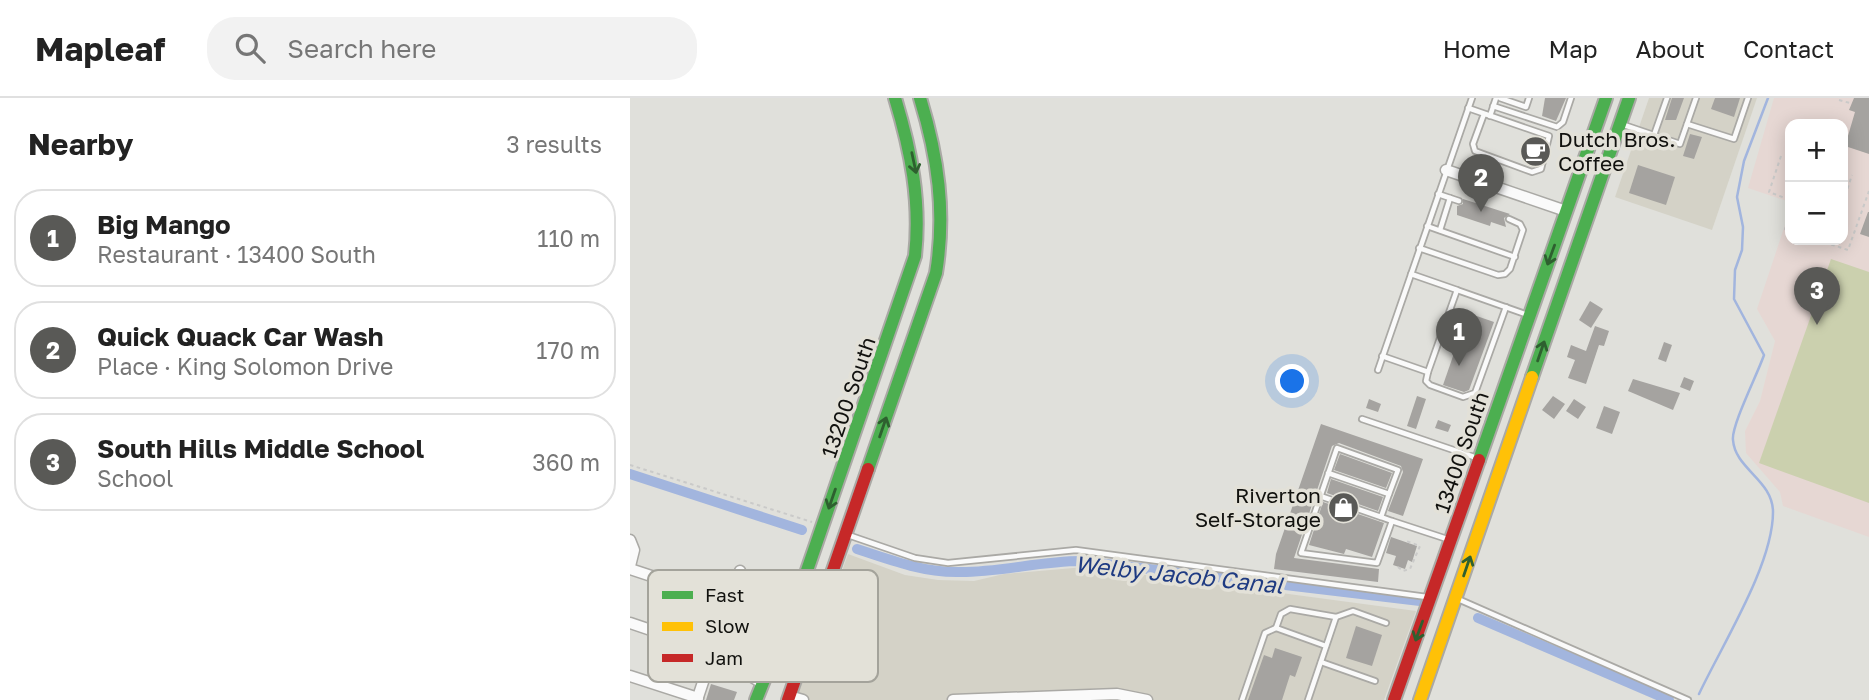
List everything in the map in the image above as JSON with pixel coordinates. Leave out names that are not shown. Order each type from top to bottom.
[{"type":"main road","name":"13200 South","points":[[806,570],[915,256],[919,226],[917,177],[895,98]]},
{"type":"main road","name":"13200 South","points":[[833,570],[930,292],[940,255],[944,205],[941,174],[920,98]]},
{"type":"main road","name":"13400 South","points":[[1394,700],[1606,98]]},
{"type":"main road","name":"13400 South","points":[[1420,700],[1629,98]]},
{"type":"main road","name":"13200 South","points":[[756,700],[762,683]]},
{"type":"street","points":[[1446,170],[1566,211]]},
{"type":"street","points":[[631,543],[630,567],[648,573]]},
{"type":"street","points":[[630,623],[648,630]]},
{"type":"street","points":[[630,676],[698,699],[704,682]]},
{"type":"street","points":[[953,700],[1117,694],[1147,700]]},
{"type":"street","points":[[788,698],[803,700]]},
{"type":"lane","points":[[1378,370],[1472,98]]},
{"type":"lane","points":[[1468,108],[1487,115],[1532,131],[1547,135],[1550,139],[1542,167],[1535,172],[1475,151],[1474,144],[1487,115],[1498,98],[1526,107],[1528,98]]},
{"type":"lane","points":[[1493,106],[1556,127],[1563,122],[1571,98]]},
{"type":"lane","points":[[1654,135],[1667,98]]},
{"type":"lane","points":[[1621,123],[1680,144],[1696,98]]},
{"type":"lane","points":[[1687,124],[1734,139],[1748,98]]},
{"type":"lane","points":[[1438,194],[1459,201]]},
{"type":"lane","points":[[1440,230],[1450,198]]},
{"type":"lane","points":[[1419,248],[1502,275],[1508,272],[1523,230],[1520,224],[1509,219]]},
{"type":"lane","points":[[1427,226],[1514,257]]},
{"type":"lane","points":[[1411,274],[1530,315]]},
{"type":"lane","points":[[1457,290],[1426,381],[1463,397],[1475,393],[1506,307]]},
{"type":"lane","points":[[1382,356],[1428,372]]},
{"type":"lane","points":[[1362,419],[1479,459]]},
{"type":"lane","points":[[1381,517],[1398,470],[1337,448],[1301,554],[1377,563],[1392,521]]},
{"type":"lane","points":[[1328,473],[1389,494]]},
{"type":"lane","points":[[1320,496],[1451,540]]},
{"type":"lane","points":[[846,534],[915,558],[948,563],[1076,550],[1431,597]]},
{"type":"lane","points":[[1455,599],[1688,700]]},
{"type":"lane","points":[[1242,700],[1265,634],[1276,628],[1281,614],[1290,610],[1336,617],[1353,611],[1386,622]]},
{"type":"lane","points":[[1308,700],[1336,617]]},
{"type":"lane","points":[[1276,628],[1326,646]]},
{"type":"lane","points":[[1321,662],[1375,681]]},
{"type":"path","points":[[1839,100],[1850,103]]},
{"type":"path","points":[[1781,156],[1769,192],[1785,198]]},
{"type":"path","points":[[1848,186],[1852,175]]},
{"type":"path","points":[[1848,189],[1852,191]]},
{"type":"path","points":[[1833,245],[1848,250],[1869,191]]},
{"type":"path","points":[[630,464],[823,526]]},
{"type":"path","points":[[1398,567],[1405,571],[1410,569],[1420,546],[1406,541]]},
{"type":"shaded area","points":[[1649,98],[1757,98],[1712,230],[1615,197]]},
{"type":"shaded area","points":[[1774,98],[1869,98],[1869,537],[1783,506],[1780,492],[1746,453],[1745,431],[1760,401],[1775,341],[1757,309],[1785,225],[1785,245],[1848,245],[1848,119],[1785,119],[1785,200],[1748,188]]},
{"type":"shaded area","points":[[848,554],[905,575],[938,580],[974,581],[1004,574],[1085,567],[1416,611],[1384,700],[796,700],[802,682],[878,682],[878,570],[842,570]]},
{"type":"green space","points":[[1831,259],[1869,272],[1869,503],[1759,463]]},
{"type":"building","points":[[1545,98],[1566,98],[1556,121],[1542,116]]},
{"type":"building","points":[[1672,98],[1684,98],[1676,120],[1665,120]]},
{"type":"building","points":[[1715,98],[1740,98],[1734,117],[1711,109]]},
{"type":"building","points":[[1854,98],[1869,98],[1869,154],[1848,147],[1848,136],[1855,112],[1849,110]]},
{"type":"building","points":[[1690,134],[1702,137],[1694,159],[1683,156]]},
{"type":"building","name":"Dutch Bros. Coffee","points":[[1531,141],[1542,144],[1537,163],[1529,160],[1531,154],[1527,153]]},
{"type":"building","points":[[1638,165],[1675,177],[1666,205],[1629,193]]},
{"type":"building","points":[[1463,199],[1510,214],[1504,218],[1506,227],[1491,222],[1490,226],[1457,215],[1457,206],[1463,204]]},
{"type":"building","points":[[1869,212],[1869,237],[1860,234]]},
{"type":"building","points":[[1590,301],[1603,309],[1591,328],[1579,320]]},
{"type":"building","points":[[1468,313],[1494,322],[1469,390],[1464,392],[1443,385]]},
{"type":"building","points":[[1595,326],[1609,331],[1604,346],[1599,345],[1586,384],[1568,378],[1575,360],[1567,357],[1571,345],[1586,351]]},
{"type":"building","points":[[1664,342],[1672,345],[1666,362],[1658,359]]},
{"type":"building","points":[[1684,377],[1694,381],[1690,391],[1680,387]]},
{"type":"building","points":[[1633,379],[1680,393],[1673,410],[1628,391]]},
{"type":"building","points":[[1417,396],[1426,399],[1416,429],[1407,426]]},
{"type":"building","points":[[1553,396],[1565,404],[1554,419],[1542,410]]},
{"type":"building","points":[[1369,399],[1381,404],[1378,412],[1366,408]]},
{"type":"building","points":[[1574,399],[1586,407],[1578,419],[1566,411]]},
{"type":"building","points":[[1604,406],[1620,412],[1612,434],[1596,428]]},
{"type":"building","points":[[1438,420],[1451,425],[1448,432],[1435,428]]},
{"type":"building","points":[[1321,424],[1423,459],[1403,516],[1388,511],[1403,472],[1401,466],[1339,443],[1332,446],[1294,558],[1379,569],[1378,582],[1274,569],[1276,554]]},
{"type":"building","points":[[1340,454],[1392,473],[1386,488],[1334,470]]},
{"type":"building","points":[[1331,479],[1383,497],[1378,511],[1327,493]]},
{"type":"building","points":[[1323,502],[1384,523],[1372,557],[1346,549],[1344,554],[1309,545]]},
{"type":"building","points":[[1391,537],[1417,546],[1412,562],[1408,560],[1405,569],[1393,565],[1396,556],[1386,553]]},
{"type":"building","points":[[1356,626],[1382,635],[1372,666],[1346,658]]},
{"type":"building","points":[[1275,648],[1302,657],[1295,677],[1290,675],[1282,700],[1248,700],[1264,655],[1272,658]]},
{"type":"building","points":[[711,684],[737,692],[734,700],[706,700]]},
{"type":"waterway","points":[[1699,694],[1756,580],[1771,533],[1773,512],[1767,491],[1740,459],[1733,440],[1740,412],[1764,355],[1734,299],[1735,270],[1742,250],[1743,227],[1737,197],[1744,161],[1768,98]]},
{"type":"waterway","name":"Welby Jacob Canal","points":[[630,474],[802,530]]},
{"type":"waterway","name":"Welby Jacob Canal","points":[[857,549],[931,570],[972,572],[1081,561],[1420,601]]},
{"type":"waterway","name":"Welby Jacob Canal","points":[[1478,618],[1669,700]]},
{"type":"traffic: fast","points":[[807,570],[915,256],[916,196],[906,137],[895,98]]},
{"type":"traffic: fast","points":[[868,469],[936,273],[940,228],[939,185],[932,142],[920,98]]},
{"type":"traffic: fast","points":[[1479,460],[1606,98]]},
{"type":"traffic: fast","points":[[1532,377],[1629,98]]},
{"type":"traffic: fast","points":[[756,700],[763,682]]},
{"type":"traffic: slow","points":[[1420,700],[1532,377]]},
{"type":"traffic: jam","points":[[1394,700],[1479,460]]},
{"type":"traffic: jam","points":[[833,570],[868,469]]},
{"type":"traffic: jam","points":[[788,700],[794,682]]},
{"type":"place","name":"Dutch Bros. Coffee","points":[[1535,151]]},
{"type":"place","name":"Quick Quack Car Wash","points":[[1481,212]]},
{"type":"place","name":"South Hills Middle School","points":[[1817,325]]},
{"type":"place","name":"Big Mango","points":[[1459,366]]},
{"type":"place","name":"Riverton Self-Storage","points":[[1344,507]]}]
